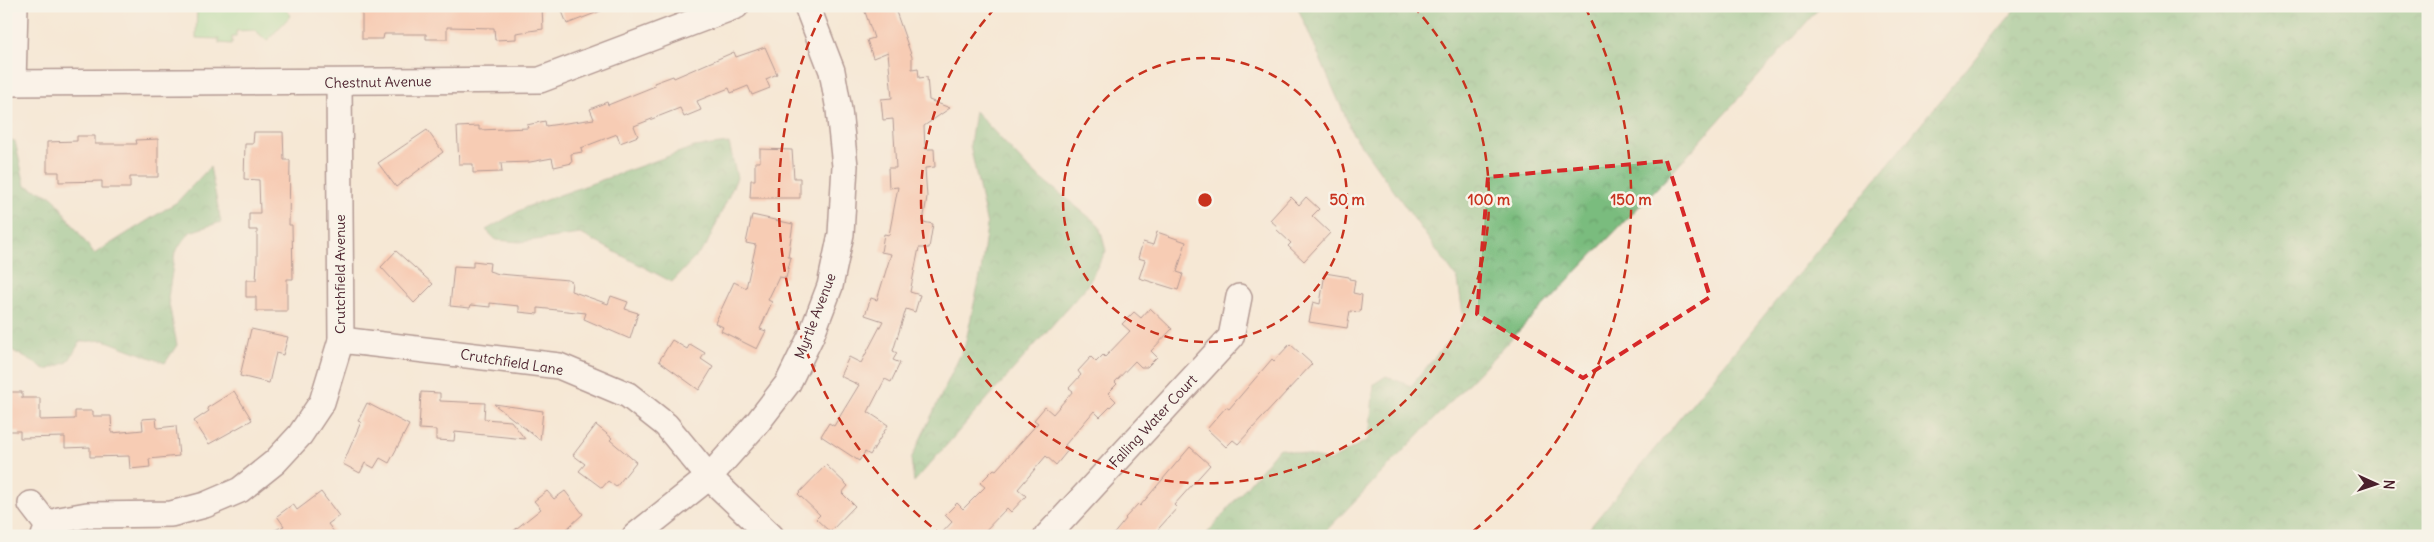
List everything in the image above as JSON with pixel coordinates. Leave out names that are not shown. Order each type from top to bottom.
[{"type":"street","points":[[10,83],[15,6]]},
{"type":"street","name":"Chestnut Avenue","points":[[10,83],[540,80],[736,6]]},
{"type":"street","name":"Myrtle Avenue","points":[[635,536],[709,477],[758,422],[788,383],[811,336],[830,286],[841,234],[845,166],[840,110],[832,71],[806,6]]},
{"type":"street","name":"Crutchfield Avenue","points":[[46,531],[59,520],[87,515],[171,514],[205,505],[240,490],[275,462],[300,435],[322,402],[341,340],[339,82]]},
{"type":"street","name":"Falling Water Court","points":[[1047,536],[1231,337],[1239,297]]},
{"type":"street","name":"Crutchfield Lane","points":[[341,340],[559,366],[628,395],[666,425],[709,477],[771,536]]},
{"type":"street","points":[[30,504],[46,531]]},
{"type":"highlighted area","points":[[1667,161],[1710,297],[1583,378],[1477,314],[1488,177]]},
{"type":"green space","points":[[197,6],[282,6],[291,15],[267,41],[255,30],[236,31],[236,37],[232,37],[232,44],[219,43],[219,39],[196,38]]},
{"type":"green space","points":[[1297,6],[1821,6],[1681,163],[1321,536],[1205,536],[1279,448],[1330,461],[1369,439],[1374,384],[1386,376],[1411,386],[1464,322],[1458,280],[1353,134]]},
{"type":"green space","points":[[2018,6],[2428,6],[2428,536],[1583,536]]},
{"type":"green space","points":[[975,111],[1027,167],[1099,225],[1106,251],[1086,287],[914,482],[911,459],[965,345],[981,272],[987,225],[970,145]]},
{"type":"green space","points":[[6,139],[15,141],[25,185],[53,197],[94,254],[177,202],[210,167],[221,222],[190,232],[175,252],[168,298],[177,345],[165,363],[104,340],[80,342],[68,362],[47,370],[6,347]]},
{"type":"green space","points":[[729,143],[737,178],[706,246],[672,282],[581,234],[520,242],[496,240],[486,230],[526,207],[694,147]]},
{"type":"building","points":[[362,6],[542,6],[543,29],[516,33],[516,39],[495,40],[494,28],[447,27],[447,39],[426,39],[426,34],[384,34],[383,39],[362,39]]},
{"type":"building","points":[[560,6],[610,6],[611,7],[567,24]]},
{"type":"building","points":[[863,6],[894,6],[912,57],[912,69],[918,68],[919,78],[927,77],[929,100],[950,108],[924,126],[925,149],[934,149],[935,167],[925,168],[927,197],[923,222],[933,224],[929,248],[919,248],[910,292],[920,295],[915,312],[906,309],[893,351],[897,353],[893,360],[900,363],[891,382],[885,379],[868,412],[888,425],[870,455],[865,452],[859,461],[821,436],[829,423],[834,426],[859,385],[840,376],[849,357],[861,363],[883,321],[865,315],[871,298],[877,300],[891,254],[881,252],[884,234],[889,235],[898,187],[889,188],[888,168],[896,168],[893,119],[883,120],[881,99],[892,98],[888,52],[873,58],[867,40],[874,38]]},
{"type":"building","points":[[765,47],[777,74],[766,79],[770,88],[752,95],[748,86],[731,93],[729,88],[697,101],[701,110],[684,117],[680,108],[634,126],[638,136],[620,143],[617,134],[581,148],[582,152],[571,154],[572,163],[554,167],[552,158],[530,162],[501,163],[502,172],[473,173],[473,164],[459,164],[457,127],[479,126],[479,130],[528,128],[527,125],[545,121],[546,126],[594,119],[590,109],[607,102],[608,105],[655,86],[654,83],[673,76],[674,78],[734,52],[736,57]]},
{"type":"building","points":[[427,130],[443,152],[396,187],[378,163]]},
{"type":"building","points":[[254,132],[283,132],[284,160],[290,160],[289,225],[292,225],[293,279],[287,279],[287,311],[256,311],[256,297],[246,297],[246,280],[256,280],[257,262],[257,230],[249,230],[249,213],[260,213],[259,180],[244,179],[245,144],[253,144]]},
{"type":"building","points":[[77,136],[95,136],[95,144],[137,144],[136,140],[158,139],[158,177],[130,177],[130,188],[102,188],[102,181],[59,182],[59,172],[47,172],[47,142],[77,141]]},
{"type":"building","points":[[760,149],[792,150],[794,178],[800,178],[800,198],[750,198],[751,180],[755,180],[755,162],[760,162]]},
{"type":"building","points":[[1291,197],[1299,205],[1306,197],[1319,209],[1312,216],[1330,233],[1304,261],[1288,246],[1291,243],[1276,229],[1278,227],[1270,220]]},
{"type":"building","points":[[752,215],[793,224],[788,257],[791,257],[786,278],[779,277],[768,300],[772,302],[760,329],[766,331],[757,349],[721,331],[723,327],[715,323],[734,282],[746,288],[756,245],[746,243]]},
{"type":"building","points":[[1157,232],[1186,242],[1177,272],[1183,274],[1178,290],[1139,278],[1145,260],[1138,258],[1143,242],[1153,245]]},
{"type":"building","points":[[396,251],[433,284],[414,303],[381,267]]},
{"type":"building","points":[[473,261],[490,263],[489,271],[499,274],[568,280],[572,282],[571,291],[608,304],[611,296],[628,302],[625,309],[638,313],[630,339],[584,319],[586,313],[538,308],[538,314],[519,312],[519,306],[490,303],[490,307],[471,305],[470,308],[450,306],[454,266],[473,267]]},
{"type":"building","points":[[1325,273],[1349,277],[1349,279],[1355,280],[1353,293],[1362,295],[1360,312],[1350,311],[1347,328],[1309,322],[1313,302],[1320,304]]},
{"type":"building","points":[[1150,308],[1172,329],[1151,351],[1157,357],[1147,367],[1141,367],[1135,361],[1115,382],[1117,384],[1108,393],[1116,401],[1100,417],[1094,411],[1065,445],[1069,449],[1056,465],[1046,456],[1018,489],[1026,496],[1011,512],[1007,508],[980,536],[939,536],[952,522],[945,515],[957,503],[963,509],[985,487],[980,483],[994,469],[996,470],[1038,423],[1034,420],[1045,407],[1053,414],[1073,391],[1069,388],[1081,375],[1078,371],[1091,357],[1096,362],[1103,355],[1105,357],[1130,331],[1122,324],[1134,312],[1141,318]]},
{"type":"building","points":[[251,329],[288,337],[283,355],[276,353],[269,383],[240,376]]},
{"type":"building","points":[[672,340],[687,349],[690,344],[705,353],[701,359],[713,367],[699,390],[659,361]]},
{"type":"building","points":[[1290,344],[1312,364],[1238,444],[1233,440],[1226,447],[1207,429],[1226,407],[1229,409],[1272,359],[1274,361]]},
{"type":"building","points":[[234,391],[252,420],[209,444],[194,421],[209,411],[207,408]]},
{"type":"building","points":[[6,392],[22,392],[22,398],[40,398],[40,420],[75,419],[75,411],[93,411],[93,416],[111,416],[112,433],[143,430],[142,419],[156,418],[157,428],[176,426],[179,456],[149,459],[150,467],[130,469],[129,456],[90,457],[90,447],[65,448],[65,437],[20,438],[20,431],[6,431]]},
{"type":"building","points":[[421,392],[440,393],[440,401],[485,403],[484,419],[511,421],[525,439],[455,432],[454,441],[436,440],[436,430],[419,429]]},
{"type":"building","points":[[367,403],[409,425],[389,463],[380,458],[374,468],[365,463],[360,473],[343,464],[361,422],[358,421]]},
{"type":"building","points":[[495,405],[543,411],[540,440]]},
{"type":"building","points":[[596,425],[612,438],[610,440],[636,462],[616,487],[608,481],[602,488],[579,471],[585,464],[573,455]]},
{"type":"building","points":[[1190,447],[1210,465],[1174,505],[1177,508],[1152,536],[1112,536],[1125,518],[1138,504],[1140,506]]},
{"type":"building","points":[[826,465],[848,486],[842,493],[855,506],[830,532],[816,519],[820,515],[798,494]]},
{"type":"building","points":[[547,491],[554,499],[565,491],[583,514],[559,536],[507,536],[541,509],[534,501]]},
{"type":"building","points":[[321,492],[339,516],[328,524],[337,536],[262,536],[284,526],[277,516],[293,504],[297,510]]}]
